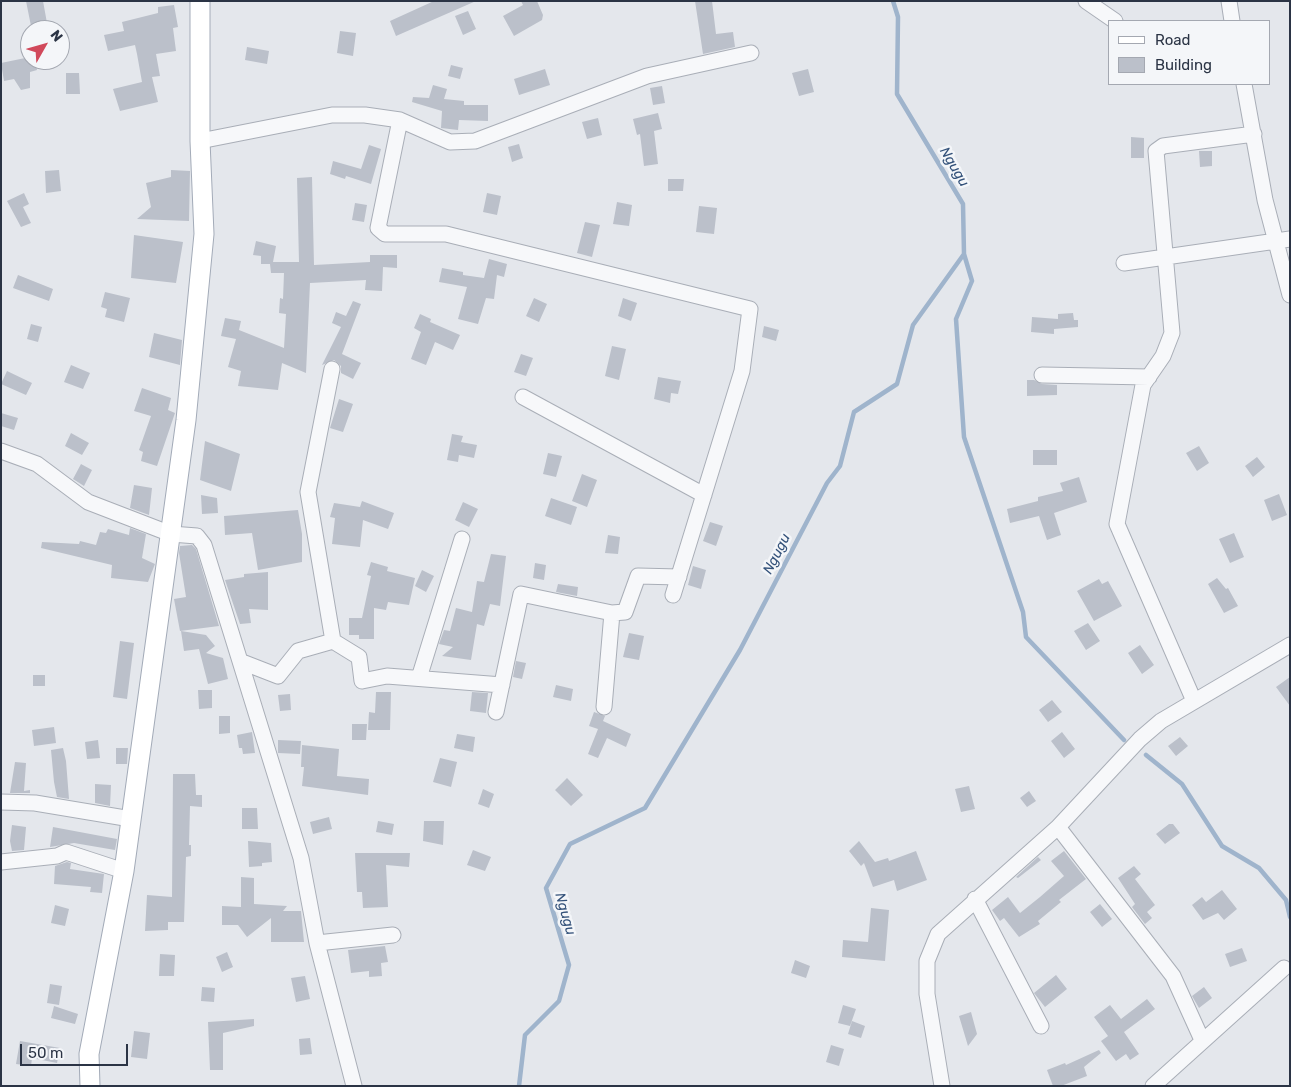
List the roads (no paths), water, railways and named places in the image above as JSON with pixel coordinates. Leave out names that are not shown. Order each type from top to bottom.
[{"type":"main road","points":[[90,1086],[89,1054],[124,871],[186,420],[204,234],[200,140],[200,1]]},
{"type":"street","points":[[1086,1],[1114,20]]},
{"type":"street","points":[[1228,1],[1232,20]]},
{"type":"street","points":[[200,140],[332,115],[365,115],[400,120],[450,142],[475,141],[647,76],[750,53]]},
{"type":"street","points":[[1244,85],[1265,200],[1283,240],[1290,296]]},
{"type":"street","points":[[400,120],[378,228],[385,234],[446,234],[750,309],[742,371],[673,595]]},
{"type":"street","points":[[1194,701],[1117,524],[1143,385],[1163,356],[1172,333],[1156,151],[1163,146],[1254,134]]},
{"type":"street","points":[[1124,262],[1165,258],[1283,240]]},
{"type":"street","points":[[332,369],[308,492],[333,641]]},
{"type":"street","points":[[1042,375],[1149,377]]},
{"type":"street","points":[[523,398],[704,495]]},
{"type":"street","points":[[1,451],[37,464],[88,502],[171,534],[197,536],[204,545],[242,662],[301,858],[317,944],[354,1086]]},
{"type":"street","points":[[419,678],[462,539]]},
{"type":"street","points":[[496,712],[522,594],[612,613],[625,612],[638,576],[679,577]]},
{"type":"street","points":[[604,707],[612,613]]},
{"type":"street","points":[[242,662],[278,676],[298,651],[333,641],[359,657],[362,680],[387,676],[502,685]]},
{"type":"street","points":[[942,1086],[927,994],[927,961],[938,934],[1058,827],[1140,739],[1161,721],[1290,645]]},
{"type":"street","points":[[1,802],[35,803],[131,819]]},
{"type":"street","points":[[1058,827],[1172,976],[1202,1040]]},
{"type":"street","points":[[1,862],[57,856],[66,852],[124,871]]},
{"type":"street","points":[[975,899],[1041,1026]]},
{"type":"street","points":[[317,944],[392,935]]},
{"type":"street","points":[[1153,1086],[1284,968]]},
{"type":"waterway","name":"Ngugu","points":[[519,1086],[525,1035],[559,1001],[569,965],[546,888],[570,844],[645,808],[740,650],[827,483],[840,466],[854,412],[897,384],[913,325],[964,254],[963,204],[897,94],[898,17],[893,1]]},
{"type":"waterway","points":[[964,254],[972,281],[956,319],[964,437],[1023,612],[1026,637],[1124,740]]},
{"type":"waterway","points":[[1146,755],[1182,784],[1222,846],[1259,868],[1286,900],[1290,917]]}]
